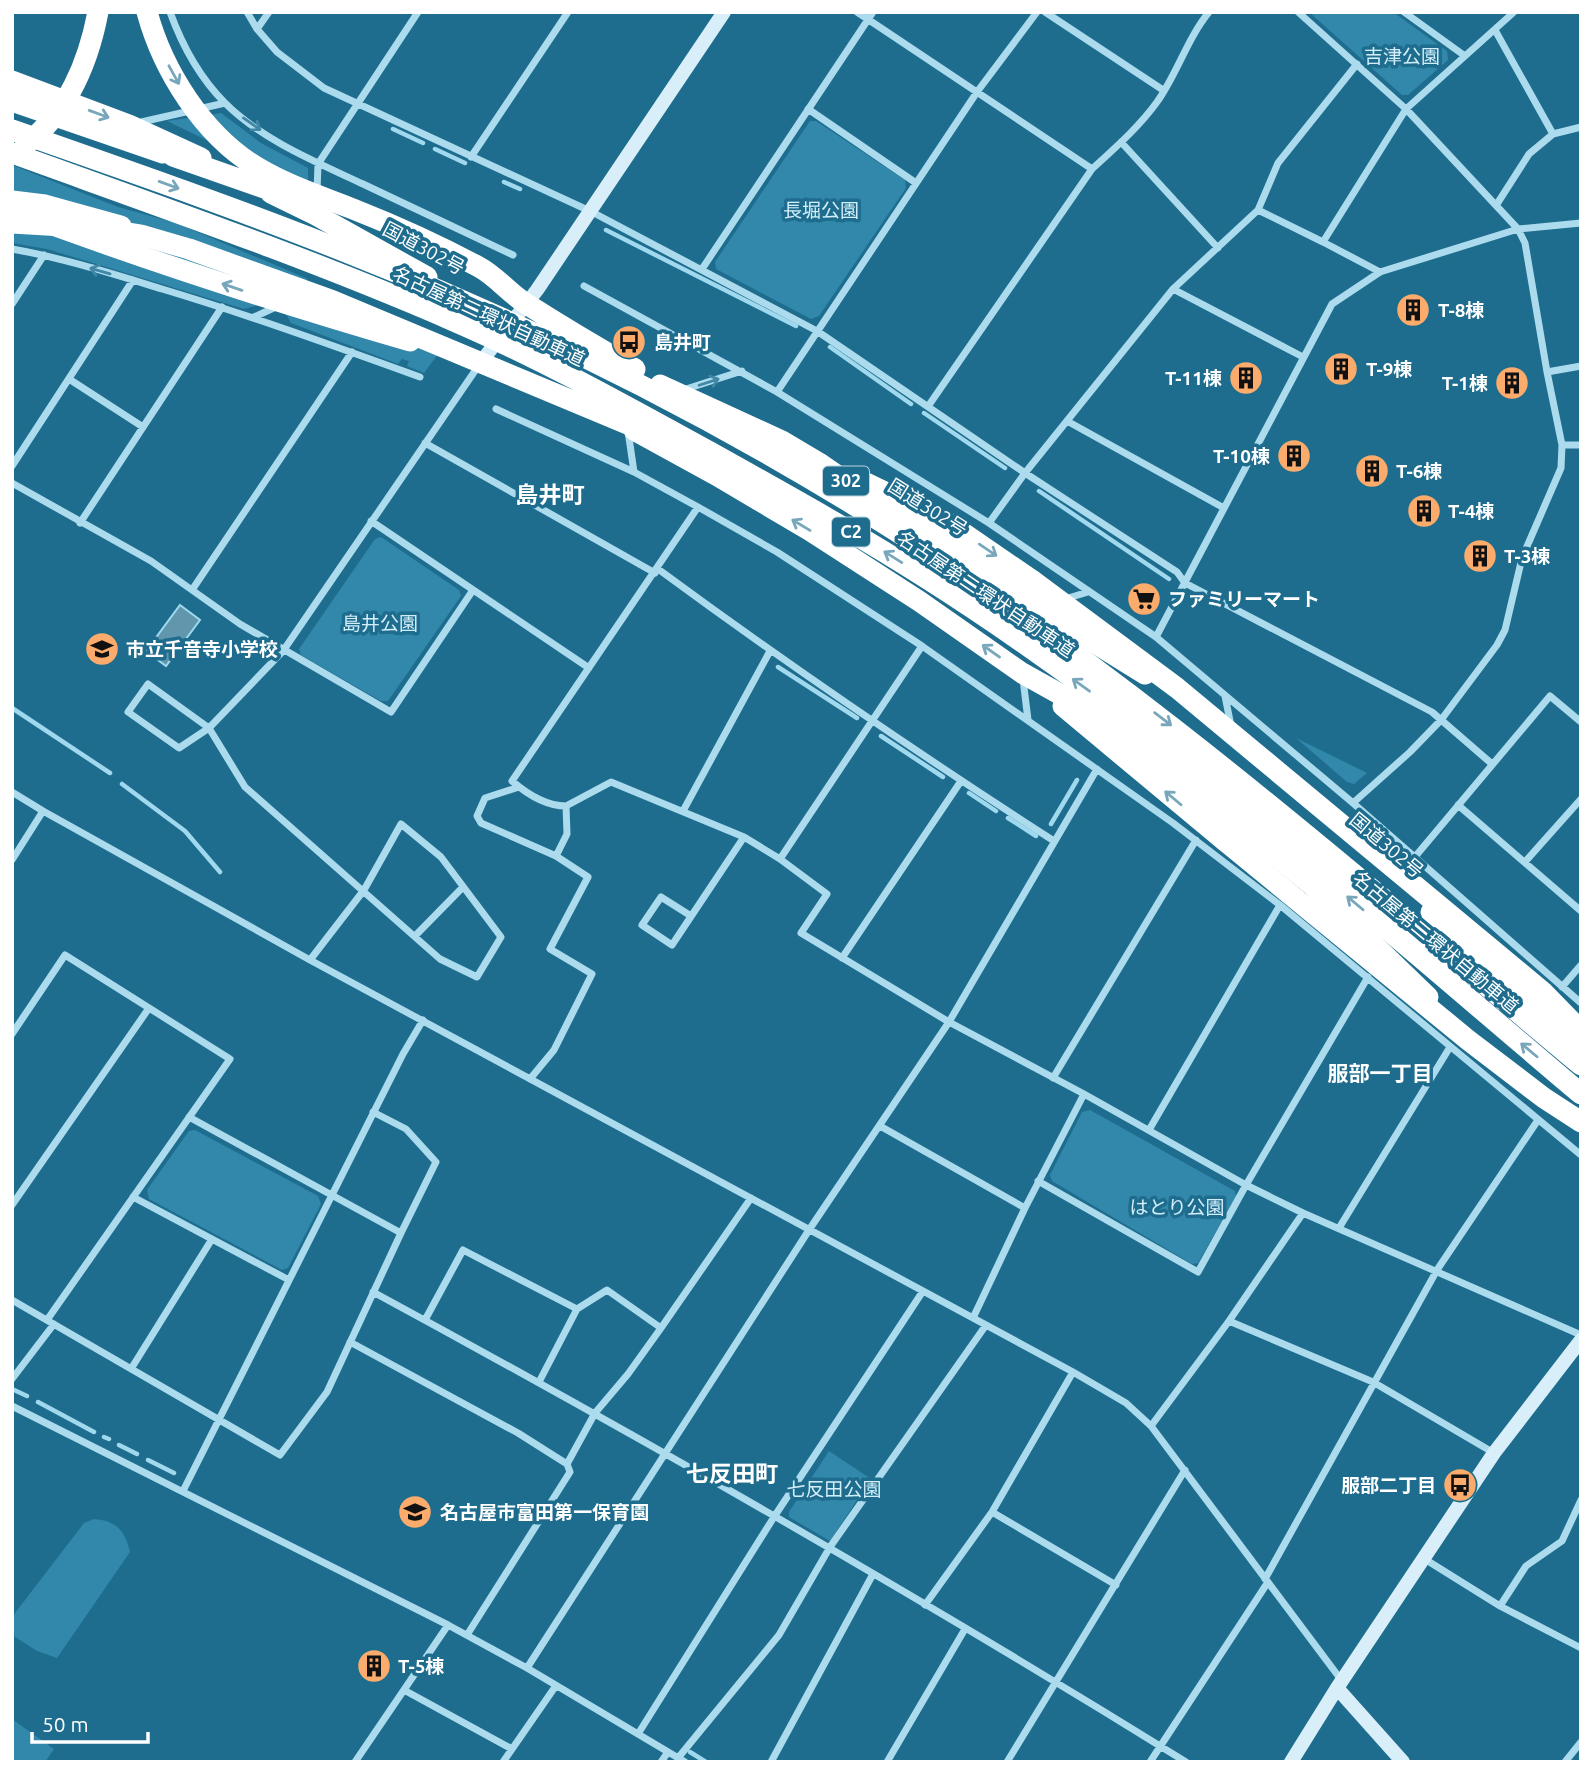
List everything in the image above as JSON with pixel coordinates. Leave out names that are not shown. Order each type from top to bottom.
[{"type":"highway","points":[[12,154],[46,127],[73,90],[90,49],[98,12]]},
{"type":"highway","points":[[147,12],[158,44],[185,94],[220,137],[244,158],[279,180],[355,209],[483,269],[518,311]]},
{"type":"highway","name":"国道302号","points":[[12,81],[129,125],[316,215],[398,261],[518,311],[676,392],[782,441],[819,463],[890,512],[976,564],[1037,607],[1147,676],[1235,747],[1581,1041]]},
{"type":"highway","points":[[12,101],[350,220],[822,478],[940,559]]},
{"type":"highway","name":"名古屋第二環状自動車道","points":[[12,130],[276,225],[465,302],[650,391],[767,454],[940,559],[1105,675],[1199,746],[1581,1065]]},
{"type":"highway","name":"名古屋第二環状自動車道","points":[[12,154],[255,240],[459,323],[615,401],[841,526],[1006,631],[1101,700],[1287,846],[1581,1094]]},
{"type":"highway","points":[[12,201],[71,211],[189,249],[333,301],[756,478]]},
{"type":"highway","points":[[12,210],[83,237],[282,304],[481,362],[520,376],[628,427],[716,475],[809,530],[919,601],[1022,673],[1468,1040],[1544,1098],[1581,1120]]},
{"type":"highway","points":[[12,223],[98,228],[141,235],[189,249]]},
{"type":"highway","points":[[819,463],[895,496],[947,523],[1033,581],[1177,688],[1542,992],[1581,1031]]},
{"type":"highway","points":[[1022,673],[1101,717],[1301,876],[1449,1017],[1581,1120]]},
{"type":"street","points":[[170,12],[191,58],[225,103],[268,135],[318,164],[513,255]]},
{"type":"street","points":[[247,12],[257,29],[277,52],[324,88],[592,212],[817,331],[1025,473],[1177,572],[1185,583],[1432,712],[1492,764]]},
{"type":"street","points":[[257,29],[268,12]]},
{"type":"street","points":[[316,215],[318,164],[418,12]]},
{"type":"street","points":[[471,157],[568,12]]},
{"type":"street","points":[[310,960],[364,890],[401,824],[441,857],[501,937],[477,977],[440,959],[364,890],[245,787],[209,729],[148,684],[128,712],[179,748],[209,729],[284,651],[481,362],[518,311],[537,290],[592,212],[724,12]]},
{"type":"street","points":[[857,12],[870,16],[1092,169]]},
{"type":"street","points":[[777,392],[977,92],[1037,12]]},
{"type":"street","points":[[1045,12],[1163,90]]},
{"type":"street","points":[[929,405],[1092,169],[1121,142],[1157,101],[1199,24],[1209,12]]},
{"type":"street","points":[[1298,12],[1406,108],[1518,229],[1525,243],[1562,445],[1561,468],[1522,558],[1505,629],[1497,645],[1441,720],[1353,803]]},
{"type":"street","points":[[1404,12],[1465,56]]},
{"type":"street","points":[[1323,242],[1406,108],[1514,12]]},
{"type":"street","points":[[702,269],[870,16]]},
{"type":"street","points":[[1495,30],[1553,134]]},
{"type":"street","points":[[989,523],[1025,473],[1173,289],[1258,210],[1278,163],[1357,64]]},
{"type":"street","points":[[129,125],[225,103]]},
{"type":"street","points":[[808,109],[916,183]]},
{"type":"street","points":[[1497,204],[1529,153],[1553,134],[1581,127]]},
{"type":"street","points":[[1121,142],[1218,247]]},
{"type":"street","points":[[1258,210],[1380,272]]},
{"type":"street","points":[[1156,637],[1332,304],[1380,272],[1518,229],[1581,223]]},
{"type":"street","points":[[12,249],[44,255],[133,280],[254,317],[419,377]]},
{"type":"street","points":[[12,304],[44,255]]},
{"type":"street","points":[[12,466],[133,280]]},
{"type":"street","points":[[584,286],[777,392],[989,523],[1156,637],[1353,803],[1581,1003]]},
{"type":"street","points":[[1173,289],[1303,357]]},
{"type":"street","points":[[254,317],[282,304]]},
{"type":"street","points":[[80,523],[222,307]]},
{"type":"street","points":[[192,590],[352,352]]},
{"type":"street","points":[[1547,372],[1581,366]]},
{"type":"street","points":[[676,392],[742,371]]},
{"type":"street","points":[[69,379],[143,427]]},
{"type":"street","points":[[496,409],[634,472],[776,552],[922,646],[1196,840],[1280,905],[1581,1155]]},
{"type":"street","points":[[1067,421],[1224,508]]},
{"type":"street","points":[[628,427],[634,472]]},
{"type":"street","points":[[425,443],[656,571],[872,721],[1054,841]]},
{"type":"street","points":[[1562,445],[1581,445]]},
{"type":"street","points":[[12,483],[151,561],[284,651],[391,712],[473,590]]},
{"type":"street","points":[[698,508],[512,781],[528,795],[559,806],[566,806],[611,782],[744,836],[827,894],[801,933],[949,1022],[1246,1185],[1303,1213],[1581,1335]]},
{"type":"street","points":[[371,521],[589,668]]},
{"type":"street","points":[[1037,607],[1088,592]]},
{"type":"street","points":[[780,859],[922,646]]},
{"type":"street","points":[[683,811],[771,651]]},
{"type":"street","points":[[1022,673],[1028,720]]},
{"type":"street","points":[[1225,695],[1235,747]]},
{"type":"street","points":[[1413,858],[1550,696],[1581,722]]},
{"type":"street","points":[[527,1668],[809,1230],[949,1022],[1097,769]]},
{"type":"street","points":[[842,958],[961,781]]},
{"type":"street","points":[[519,787],[485,798],[477,816],[481,823],[556,856],[588,877],[550,949],[592,974],[554,1050],[530,1079]]},
{"type":"street","points":[[12,792],[310,960],[1073,1371],[1126,1403],[1151,1426],[1267,1580],[1339,1685],[1403,1762]]},
{"type":"street","points":[[1525,862],[1581,799]]},
{"type":"street","points":[[1458,805],[1581,911]]},
{"type":"street","points":[[556,856],[567,834],[566,806]]},
{"type":"street","points":[[12,860],[43,811]]},
{"type":"street","points":[[691,916],[661,897],[642,925],[672,945],[744,836]]},
{"type":"street","points":[[1053,1078],[1196,840]]},
{"type":"street","points":[[415,936],[463,887]]},
{"type":"street","points":[[1149,1130],[1280,905]]},
{"type":"street","points":[[12,1034],[65,955],[230,1059],[12,1379]]},
{"type":"street","points":[[1562,987],[1581,965]]},
{"type":"street","points":[[1548,975],[1558,1020]]},
{"type":"street","points":[[1038,1181],[1198,1272],[1368,977]]},
{"type":"street","points":[[12,1205],[149,1008]]},
{"type":"street","points":[[183,1491],[373,1112],[423,1020]]},
{"type":"street","points":[[1339,1228],[1450,1047]]},
{"type":"street","points":[[1487,1075],[1527,1077]]},
{"type":"street","points":[[973,1318],[1038,1181],[1084,1094]]},
{"type":"street","points":[[12,1300],[280,1455],[327,1392],[436,1162],[406,1129],[373,1112]]},
{"type":"street","points":[[189,1117],[401,1233]]},
{"type":"street","points":[[1150,1762],[1267,1580],[1373,1382],[1437,1270],[1538,1120]]},
{"type":"street","points":[[880,1126],[1025,1208]]},
{"type":"street","points":[[133,1198],[289,1280]]},
{"type":"street","points":[[567,1464],[595,1413],[661,1328],[751,1198]]},
{"type":"street","points":[[1151,1426],[1303,1213]]},
{"type":"street","points":[[131,1369],[212,1239]]},
{"type":"street","points":[[425,1320],[463,1250],[577,1310]]},
{"type":"street","points":[[539,1382],[577,1310],[607,1290],[661,1328]]},
{"type":"street","points":[[639,1734],[774,1517],[923,1291]]},
{"type":"street","points":[[373,1292],[595,1413],[830,1547],[1185,1762]]},
{"type":"street","points":[[1228,1321],[1373,1382],[1494,1453]]},
{"type":"street","points":[[12,1406],[449,1625],[681,1760],[779,1634],[830,1547],[986,1325]]},
{"type":"street","points":[[1291,1762],[1339,1685],[1494,1453],[1581,1340]]},
{"type":"street","points":[[350,1342],[518,1433],[567,1464],[570,1472],[555,1500],[518,1552],[467,1636]]},
{"type":"street","points":[[925,1605],[992,1512],[1073,1371]]},
{"type":"street","points":[[1007,1762],[1185,1471]]},
{"type":"street","points":[[1500,1606],[1526,1566],[1562,1541],[1581,1500]]},
{"type":"street","points":[[992,1512],[1116,1585]]},
{"type":"street","points":[[1423,1558],[1500,1606],[1581,1648]]},
{"type":"street","points":[[771,1762],[873,1574]]},
{"type":"street","points":[[355,1762],[449,1625]]},
{"type":"street","points":[[887,1762],[965,1629]]},
{"type":"street","points":[[503,1762],[555,1687]]},
{"type":"street","points":[[404,1690],[512,1749]]},
{"type":"street","points":[[1565,1762],[1581,1742]]},
{"type":"street","points":[[662,1762],[668,1752]]},
{"type":"green space","name":"吉津公園","points":[[1309,12],[1393,12],[1447,51],[1448,60],[1408,95],[1402,95]]},
{"type":"green space","points":[[221,113],[261,143],[308,168],[308,185],[258,165],[167,121]]},
{"type":"green space","name":"長堀公園","points":[[810,121],[816,121],[905,180],[906,188],[819,316],[811,319],[716,269],[715,262]]},
{"type":"green space","points":[[12,165],[118,207],[176,223],[308,279],[256,306],[244,309],[47,249],[12,243]]},
{"type":"green space","points":[[290,304],[439,353],[424,373],[407,366],[409,361],[402,359],[398,364],[291,323],[286,314]]},
{"type":"green space","name":"島井公園","points":[[381,537],[459,590],[461,596],[388,701],[381,701],[301,655],[299,649],[375,539]]},
{"type":"green space","points":[[1296,738],[1367,773],[1354,784],[1347,782]]},
{"type":"green space","name":"はとり公園","points":[[1090,1110],[1235,1191],[1236,1196],[1198,1263],[1192,1264],[1052,1181],[1050,1175],[1082,1112]]},
{"type":"green space","points":[[195,1130],[318,1196],[321,1204],[288,1268],[282,1270],[149,1199],[147,1190],[189,1131]]},
{"type":"green space","name":"七反田公園","points":[[829,1451],[871,1479],[830,1541],[789,1517],[789,1512]]},
{"type":"green space","points":[[94,1519],[109,1522],[119,1528],[126,1538],[130,1552],[57,1658],[37,1651],[12,1635],[12,1617],[84,1523]]},
{"type":"green space","points":[[12,1719],[54,1749],[45,1762],[12,1762]]},
{"type":"shaded area","points":[[180,605],[200,620],[166,666],[146,651]]},
{"type":"waterway","points":[[393,129],[423,143]]},
{"type":"waterway","points":[[435,149],[465,163]]},
{"type":"waterway","points":[[504,182],[520,189]]},
{"type":"waterway","points":[[606,230],[796,326]]},
{"type":"waterway","points":[[830,347],[911,404]]},
{"type":"waterway","points":[[924,413],[1005,468]]},
{"type":"waterway","points":[[1039,491],[1169,579]]},
{"type":"waterway","points":[[778,667],[857,718]]},
{"type":"waterway","points":[[12,708],[110,773]]},
{"type":"waterway","points":[[881,736],[943,777]]},
{"type":"waterway","points":[[1051,824],[1077,780]]},
{"type":"waterway","points":[[122,784],[185,831],[220,872]]},
{"type":"waterway","points":[[969,793],[996,811]]},
{"type":"waterway","points":[[1008,818],[1036,836]]},
{"type":"waterway","points":[[12,1389],[27,1396]]},
{"type":"waterway","points":[[38,1402],[94,1432]]},
{"type":"waterway","points":[[104,1437],[109,1439]]},
{"type":"waterway","points":[[119,1445],[137,1454]]},
{"type":"waterway","points":[[148,1460],[174,1473]]},
{"type":"waterway","points":[[690,1752],[706,1762]]},
{"type":"place","name":"T-8棟","points":[[1413,310]]},
{"type":"place","name":"島井町","points":[[629,342]]},
{"type":"place","name":"T-9棟","points":[[1341,369]]},
{"type":"place","name":"T-11棟","points":[[1246,378]]},
{"type":"place","name":"T-1棟","points":[[1512,383]]},
{"type":"place","name":"T-10棟","points":[[1294,456]]},
{"type":"place","name":"T-6棟","points":[[1372,471]]},
{"type":"place","name":"T-4棟","points":[[1424,511]]},
{"type":"place","name":"T-3棟","points":[[1480,556]]},
{"type":"place","name":"ファミリーマート","points":[[1144,599]]},
{"type":"place","name":"市立千音寺小学校","points":[[102,649]]},
{"type":"place","name":"服部二丁目","points":[[1460,1485]]},
{"type":"place","name":"名古屋市富田第一保育園","points":[[415,1512]]},
{"type":"place","name":"T-5棟","points":[[374,1666]]},
{"type":"district","name":"島井町","points":[[550,495]]},
{"type":"district","name":"服部一丁目","points":[[1380,1074]]},
{"type":"district","name":"七反田町","points":[[732,1474]]}]
